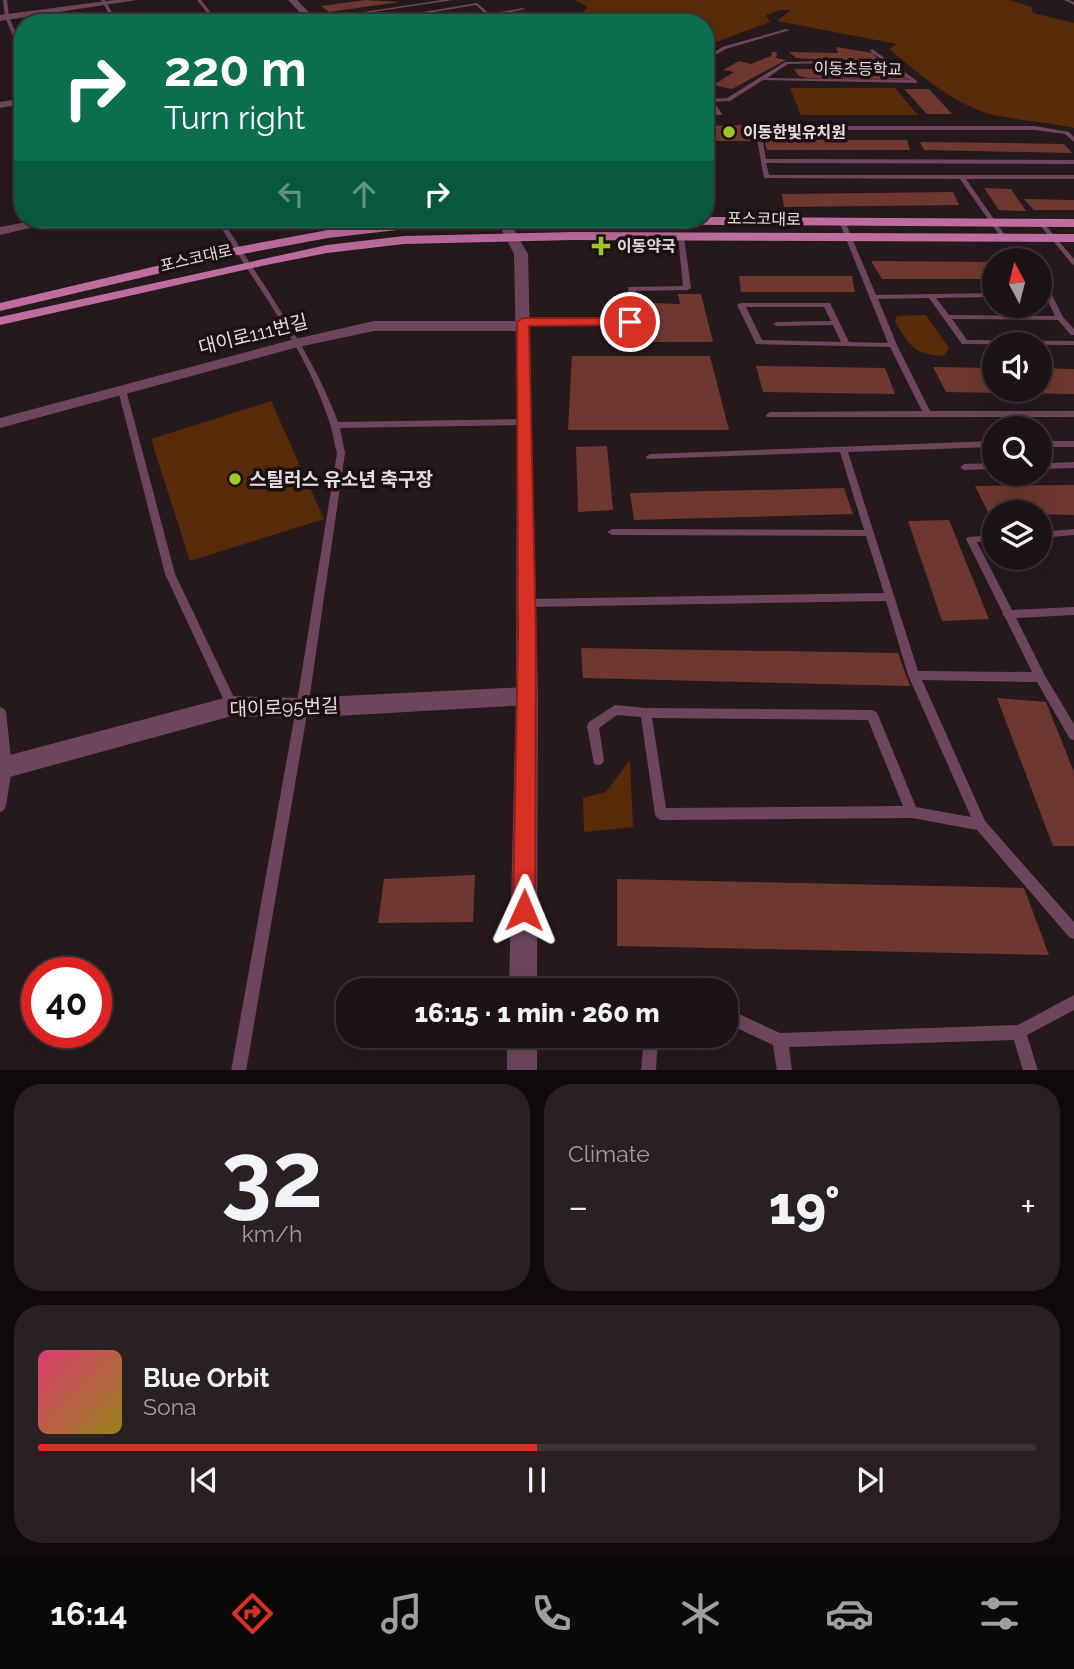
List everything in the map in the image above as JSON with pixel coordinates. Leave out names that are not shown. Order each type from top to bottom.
[{"type":"main road","name":"포스코대로","points":[[714,220],[843,224],[1074,223]]},
{"type":"main road","points":[[803,223],[813,231],[810,237]]},
{"type":"main road","name":"포스코대로","points":[[0,307],[237,251],[377,228]]},
{"type":"main road","name":"포스코대로","points":[[0,321],[245,265],[367,243],[483,228]]},
{"type":"main road","name":"포스코대로","points":[[550,228],[681,237],[1074,238]]},
{"type":"street","points":[[24,14],[133,0]]},
{"type":"street","points":[[292,0],[307,14]]},
{"type":"street","points":[[508,228],[521,254],[526,422],[527,696],[523,978]]},
{"type":"street","name":"대이로111번길","points":[[0,423],[296,343],[374,327],[523,324]]},
{"type":"street","name":"대이로95번길","points":[[6,767],[232,706],[302,708],[527,696]]},
{"type":"street","points":[[522,1048],[522,1070]]},
{"type":"lane","points":[[5,0],[4,17],[14,37]]},
{"type":"lane","points":[[199,0],[210,14]]},
{"type":"lane","points":[[1066,0],[1074,4]]},
{"type":"lane","points":[[352,14],[419,3],[451,1]]},
{"type":"lane","points":[[415,14],[477,4],[489,14]]},
{"type":"lane","points":[[496,14],[523,9]]},
{"type":"lane","points":[[714,54],[724,48],[788,30]]},
{"type":"lane","name":"이동초등학교","points":[[763,79],[915,82],[872,50]]},
{"type":"lane","name":"이동초등학교","points":[[853,62],[884,61]]},
{"type":"lane","name":"이동초등학교","points":[[714,101],[728,100],[787,63],[829,62]]},
{"type":"lane","name":"이동초등학교","points":[[714,108],[719,114]]},
{"type":"lane","points":[[1074,140],[1067,133],[1035,128],[758,128],[766,177],[1074,177]]},
{"type":"lane","points":[[763,161],[1074,162]]},
{"type":"lane","points":[[961,176],[1004,237]]},
{"type":"lane","points":[[1041,223],[1074,263]]},
{"type":"lane","points":[[843,224],[893,345],[927,414]]},
{"type":"lane","points":[[224,228],[296,343],[337,425],[341,453],[302,708],[238,1070]]},
{"type":"lane","points":[[346,228],[349,231]]},
{"type":"lane","points":[[523,324],[630,322],[633,301],[631,289],[687,288],[681,237]]},
{"type":"lane","points":[[930,295],[965,342],[1074,343]]},
{"type":"lane","points":[[874,297],[982,295]]},
{"type":"lane","points":[[1052,303],[1060,318],[1074,333]]},
{"type":"lane","points":[[845,342],[827,305],[741,305],[759,342],[893,345]]},
{"type":"lane","points":[[945,317],[1060,318]]},
{"type":"lane","points":[[777,324],[834,323]]},
{"type":"lane","points":[[122,390],[170,574],[232,706]]},
{"type":"lane","points":[[770,415],[1074,414]]},
{"type":"lane","points":[[337,425],[526,422]]},
{"type":"lane","points":[[650,457],[982,444]]},
{"type":"lane","points":[[1052,444],[1074,444]]},
{"type":"lane","points":[[843,449],[914,675],[981,825],[1074,932]]},
{"type":"lane","points":[[1052,466],[1074,465]]},
{"type":"lane","points":[[964,467],[982,467]]},
{"type":"lane","points":[[612,532],[868,533]]},
{"type":"lane","points":[[1052,534],[1074,532]]},
{"type":"lane","points":[[982,539],[971,539],[982,562]]},
{"type":"lane","points":[[986,570],[1040,677],[1072,729]]},
{"type":"lane","points":[[527,603],[890,597]]},
{"type":"lane","points":[[1007,614],[1074,611]]},
{"type":"lane","points":[[914,675],[1040,677]]},
{"type":"lane","points":[[598,760],[593,726],[615,710],[646,713],[872,715],[912,812]]},
{"type":"lane","points":[[0,712],[6,767],[0,806]]},
{"type":"lane","points":[[646,713],[660,814],[912,812],[981,825]]},
{"type":"lane","points":[[738,1021],[780,1040],[1019,1031],[1074,1002]]},
{"type":"lane","points":[[1019,1031],[1031,1070]]},
{"type":"lane","points":[[780,1040],[785,1070]]},
{"type":"lane","points":[[648,1070],[650,1048]]},
{"type":"shaded area","points":[[575,0],[1010,0],[1031,7],[1033,13],[1074,23],[1074,128],[999,116],[969,106],[940,89],[889,49],[897,44],[777,21],[791,10],[780,10],[766,15],[770,22],[714,43],[714,14],[582,14],[587,7]]},
{"type":"shaded area","points":[[790,88],[895,88],[918,115],[801,115]]},
{"type":"shaded area","points":[[926,315],[949,348],[944,356],[914,348],[895,322],[897,316]]},
{"type":"shaded area","name":"스틸러스 유소년 축구장","points":[[271,401],[324,519],[190,561],[151,439]]},
{"type":"shaded area","points":[[630,760],[633,827],[584,832],[583,798],[606,792]]},
{"type":"building","points":[[365,0],[400,2],[329,12],[321,6]]},
{"type":"building","points":[[836,47],[873,53],[879,60],[850,60],[853,65],[861,65],[872,72],[902,73],[909,80],[808,78],[799,76],[794,69],[836,69],[834,64],[843,64],[841,61],[796,58],[789,52],[838,53]]},
{"type":"building","points":[[772,52],[777,52],[776,58],[786,60],[732,89],[714,85],[734,72],[723,70],[739,61],[751,64],[771,56]]},
{"type":"building","points":[[904,89],[929,89],[952,114],[927,114]]},
{"type":"building","name":"이동한빛유치원","points":[[748,125],[754,141],[714,141],[714,126]]},
{"type":"building","points":[[764,140],[907,140],[910,150],[767,150]]},
{"type":"building","points":[[920,142],[1064,144],[1072,153],[924,150]]},
{"type":"building","points":[[984,188],[1011,189],[1026,211],[999,210]]},
{"type":"building","points":[[953,192],[959,205],[784,207],[782,194]]},
{"type":"building","points":[[1024,199],[1074,200],[1074,210],[1034,210]]},
{"type":"building","points":[[871,261],[982,262],[982,279],[882,279]]},
{"type":"building","points":[[739,276],[852,276],[855,292],[741,292]]},
{"type":"building","points":[[678,294],[701,294],[713,342],[628,342],[627,328],[637,322],[656,321],[652,303],[680,304]]},
{"type":"building","points":[[572,356],[710,356],[729,430],[568,430]]},
{"type":"building","points":[[756,366],[885,368],[895,394],[763,392]]},
{"type":"building","points":[[933,367],[982,368],[982,393],[946,392]]},
{"type":"building","points":[[1052,368],[1074,369],[1074,394],[1052,394]]},
{"type":"building","points":[[607,446],[613,510],[578,512],[576,447]]},
{"type":"building","points":[[1074,485],[1074,515],[1052,514],[1052,500],[982,500],[975,486],[1052,486]]},
{"type":"building","points":[[844,488],[853,514],[634,520],[630,493]]},
{"type":"building","points":[[949,520],[989,619],[942,621],[908,521]]},
{"type":"building","points":[[581,648],[898,653],[910,686],[583,678]]},
{"type":"building","points":[[997,698],[1046,702],[1074,772],[1074,846],[1053,846]]},
{"type":"building","points":[[475,875],[473,922],[378,923],[384,879]]},
{"type":"building","points":[[617,879],[1024,888],[1049,955],[617,946]]},
{"type":"place","name":"이동한빛유치원","points":[[729,132]]},
{"type":"place","name":"이동약국","points":[[601,246]]},
{"type":"place","name":"스틸러스 유소년 축구장","points":[[235,479]]},
{"type":"route","points":[[524,910],[527,636],[523,322],[630,322]]}]
